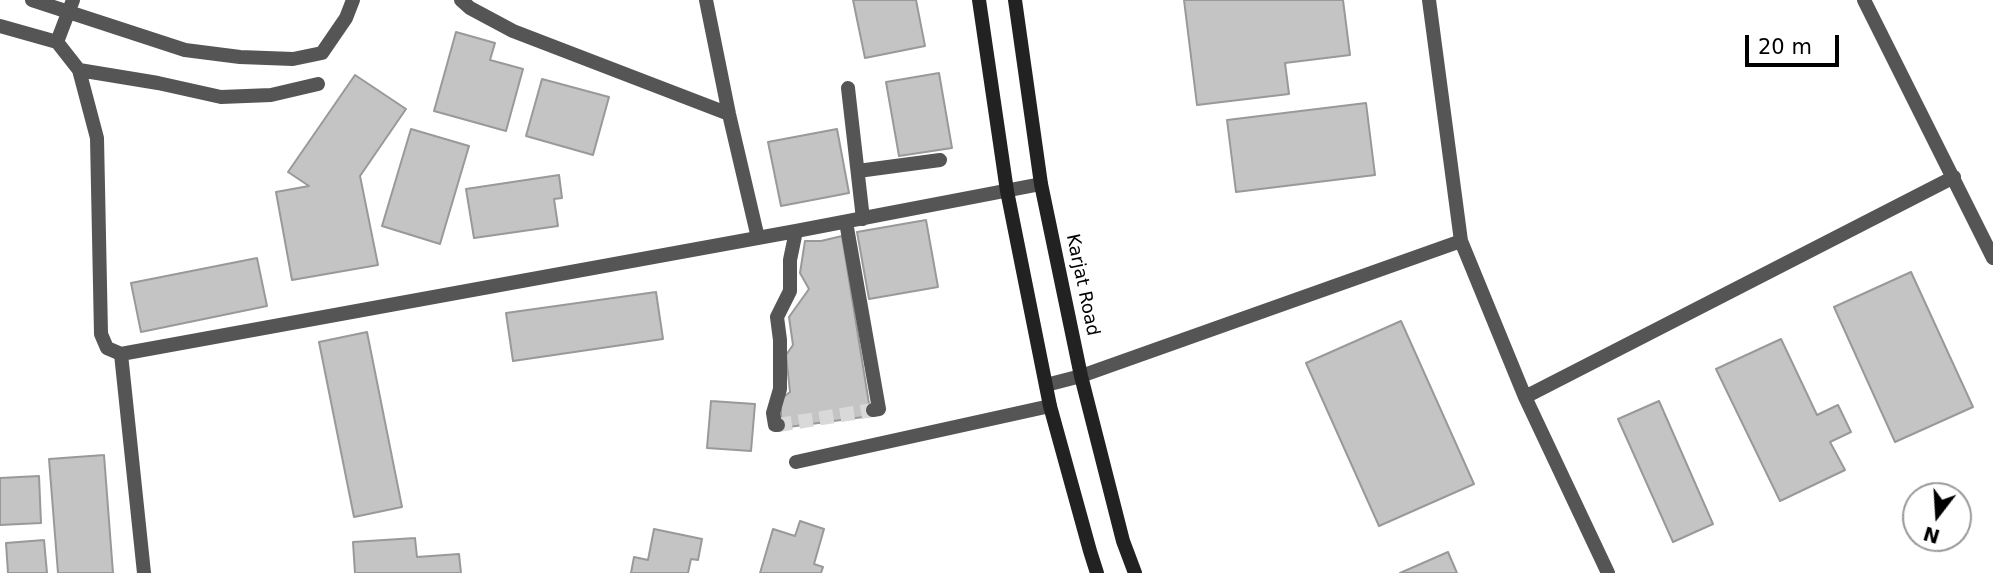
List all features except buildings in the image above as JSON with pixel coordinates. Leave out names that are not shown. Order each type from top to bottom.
[{"type":"main road","points":[[979,0],[1007,191],[1050,405],[1097,573]]},
{"type":"main road","name":"Karjat Road","points":[[1015,0],[1041,184],[1080,376],[1123,541],[1135,573]]},
{"type":"street","points":[[32,0],[71,6],[185,50],[240,57],[293,59],[322,53],[346,18],[353,0]]},
{"type":"street","points":[[461,0],[470,8],[513,31],[729,114]]},
{"type":"street","points":[[706,0],[758,239]]},
{"type":"street","points":[[1429,0],[1461,240],[1525,397],[1608,573]]},
{"type":"street","points":[[1864,0],[1993,258]]},
{"type":"street","points":[[57,42],[71,6]]},
{"type":"street","points":[[0,26],[57,42],[79,70],[97,138],[101,334],[107,348],[121,354],[796,232],[1041,184]]},
{"type":"street","points":[[79,70],[221,97],[271,95],[318,84]]},
{"type":"street","points":[[848,88],[863,219]]},
{"type":"street","points":[[858,171],[940,160]]},
{"type":"street","points":[[1525,397],[1954,177]]},
{"type":"street","points":[[846,222],[878,409],[873,410]]},
{"type":"street","points":[[778,425],[775,425],[773,413],[780,389],[777,317],[790,291],[790,260],[796,232]]},
{"type":"street","points":[[1046,385],[1080,376],[1461,240]]},
{"type":"street","points":[[121,354],[144,573]]},
{"type":"street","points":[[796,463],[1050,405]]},
{"type":"tunnel","points":[[778,425],[873,410]]}]
